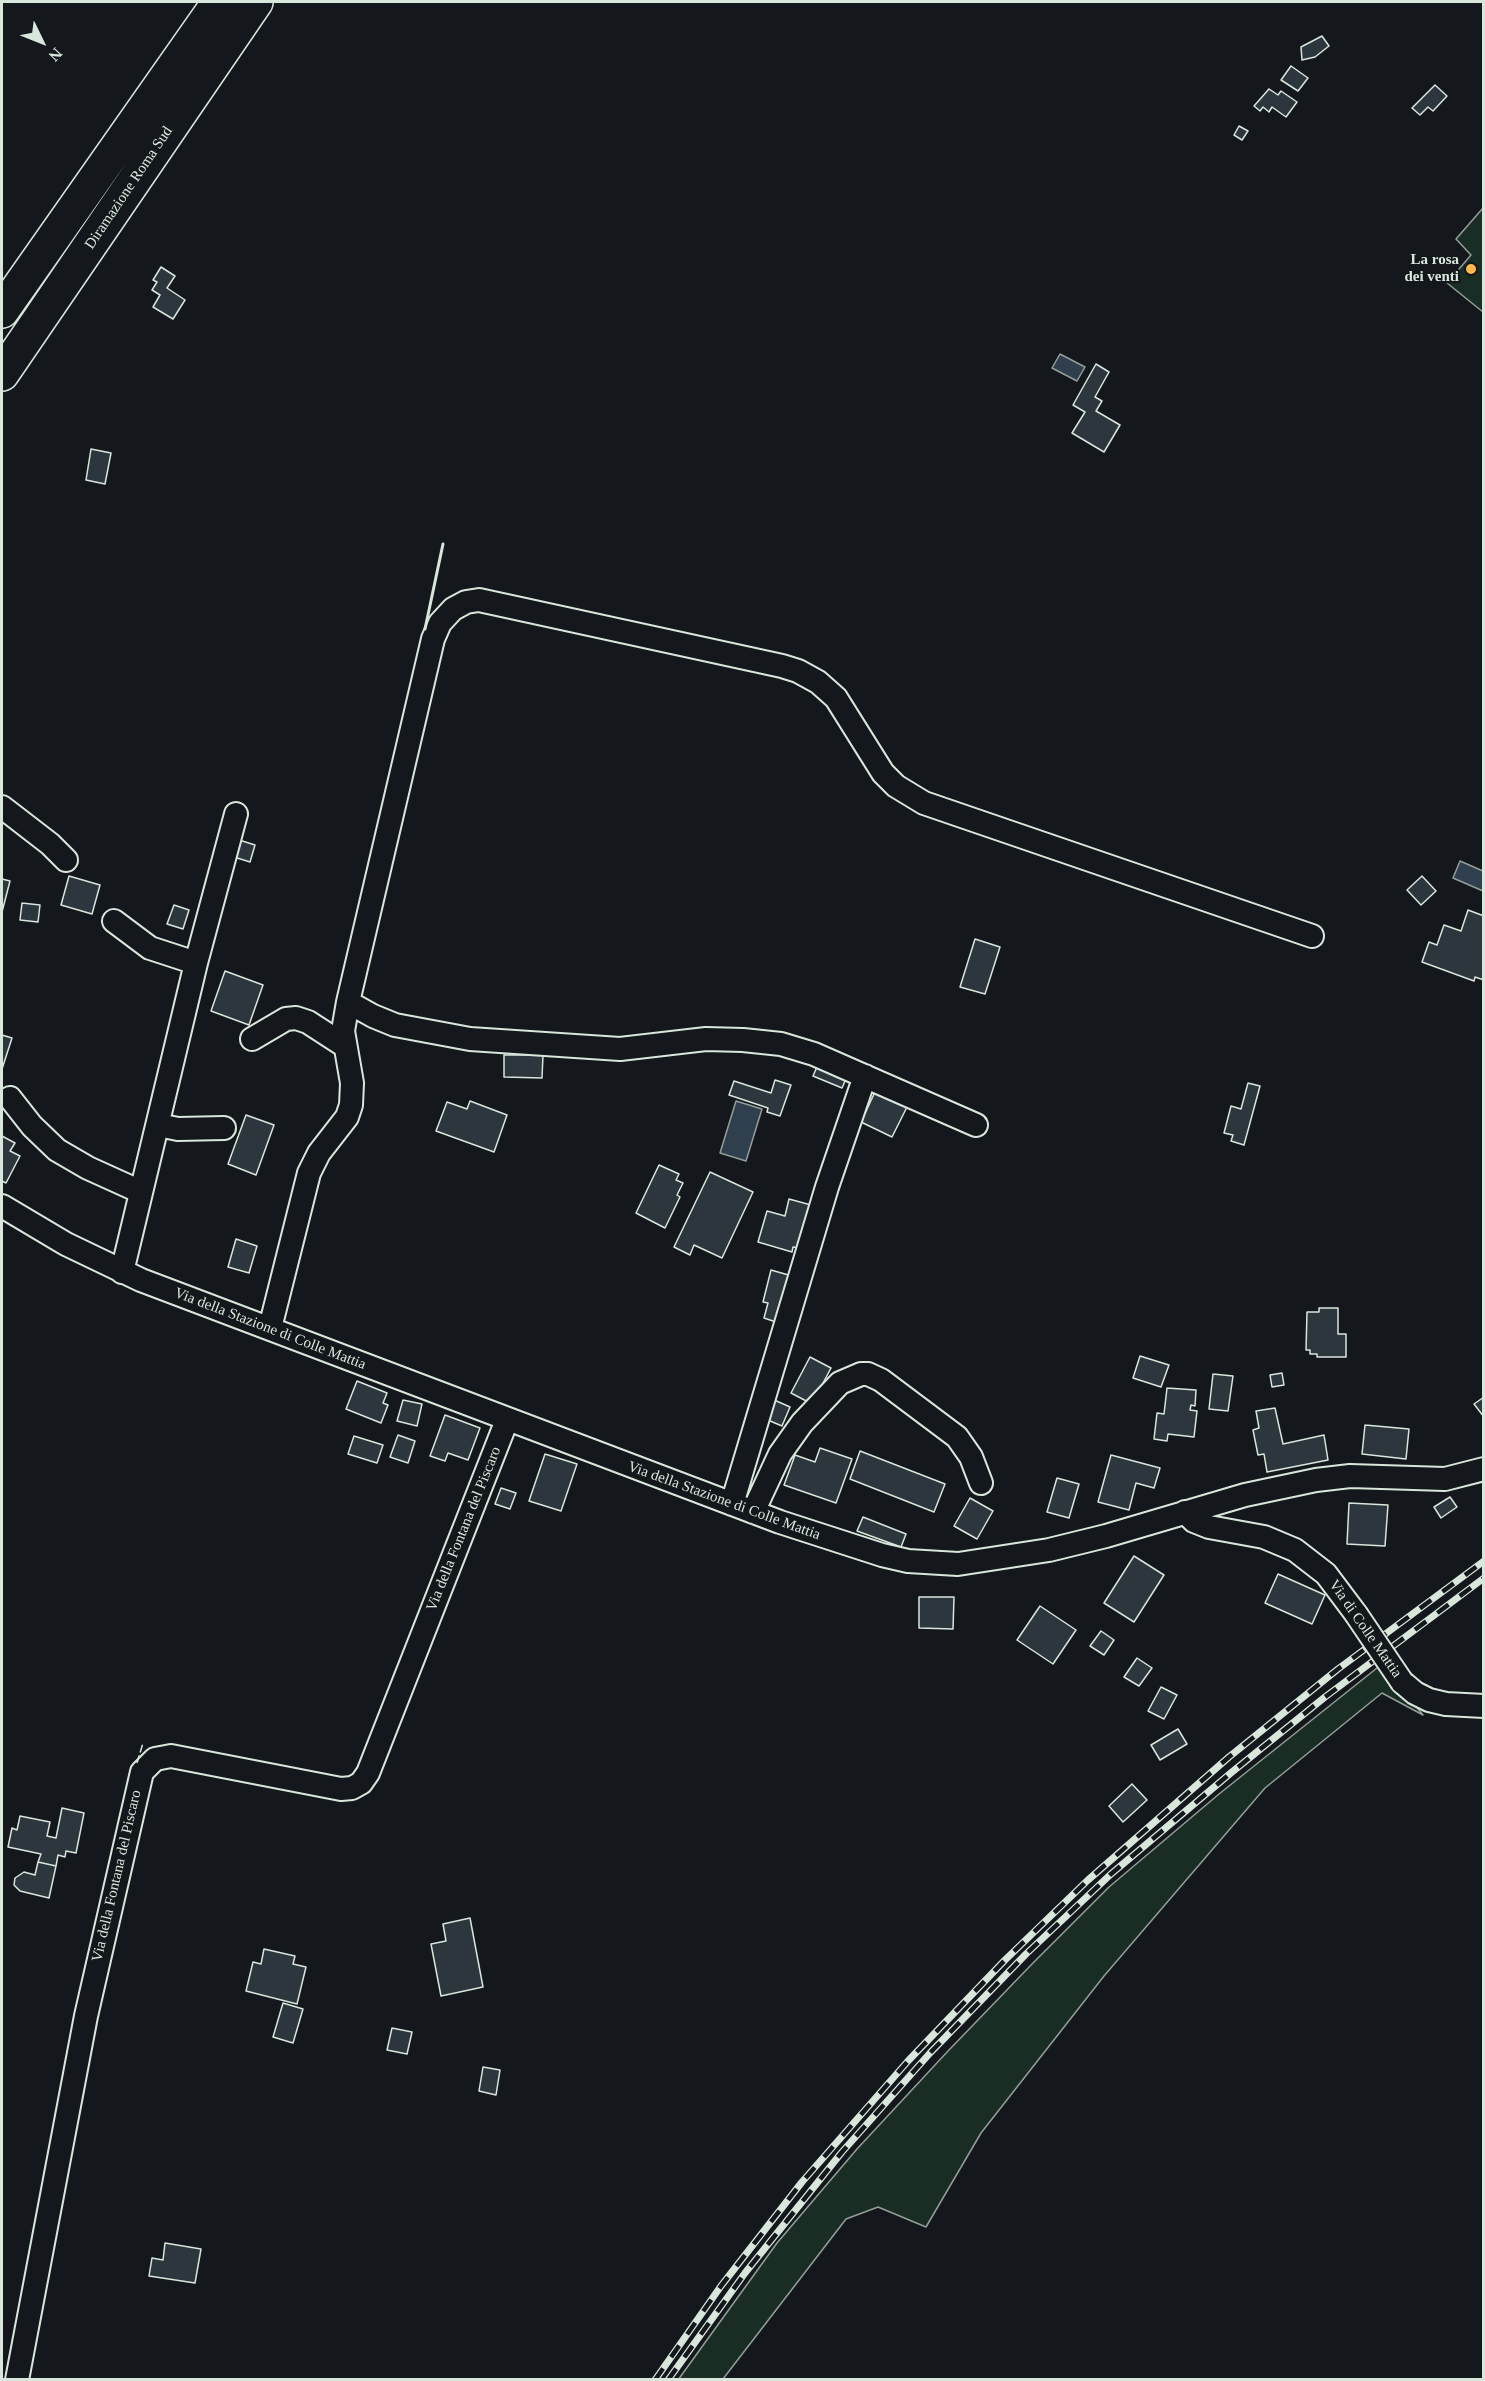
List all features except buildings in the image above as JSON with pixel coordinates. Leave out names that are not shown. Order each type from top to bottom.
[{"type":"highway","points":[[2,311],[219,2]]},
{"type":"highway","name":"Diramazione Roma Sud","points":[[2,375],[256,2]]},
{"type":"street","points":[[270,1328],[309,1173],[319,1153],[347,1117],[351,1105],[352,1083],[343,1031],[348,1002],[436,632],[443,618],[453,609],[466,603],[479,600],[771,663],[798,671],[818,682],[836,698],[883,773],[896,786],[924,803],[1312,936]]},
{"type":"street","points":[[2,807],[50,844],[66,860]]},
{"type":"street","points":[[122,1272],[196,963],[236,814]]},
{"type":"street","points":[[114,921],[150,948],[196,963]]},
{"type":"street","points":[[348,1002],[395,1025],[461,1038],[620,1049],[637,1049],[693,1039],[781,1044],[805,1050],[976,1125]]},
{"type":"street","points":[[252,1039],[286,1019],[296,1017],[308,1022],[345,1046]]},
{"type":"street","points":[[742,1508],[827,1187],[865,1076]]},
{"type":"street","points":[[10,1098],[32,1126],[57,1150],[88,1168],[141,1192]]},
{"type":"street","points":[[158,1125],[178,1129],[225,1128]]},
{"type":"street","name":"Via della Stazione di Colle Mattia","points":[[2,1206],[66,1245],[122,1272],[742,1508],[889,1557],[917,1562],[947,1564],[981,1562],[1071,1545],[1245,1495],[1326,1478],[1363,1476],[1445,1479],[1484,1470]]},
{"type":"street","points":[[742,1508],[802,1423],[840,1383],[861,1374],[868,1374],[881,1380],[957,1437],[971,1457],[981,1483]]},
{"type":"street","name":"Via della Fontana del Piscaro","points":[[17,2379],[86,2016],[142,1773],[155,1759],[171,1756],[341,1789],[352,1788],[361,1783],[368,1773],[507,1420]]},
{"type":"street","name":"Via di Colle Mattia","points":[[1185,1512],[1188,1517],[1209,1527],[1269,1539],[1295,1550],[1326,1574],[1402,1682],[1415,1693],[1437,1702],[1484,1706]]},
{"type":"green space","name":"La rosa dei venti","points":[[1483,208],[1483,312],[1447,283],[1471,255],[1456,239]]},
{"type":"green space","points":[[1382,1664],[1423,1715],[1382,1693],[1265,1788],[1104,1976],[981,2133],[926,2227],[878,2207],[846,2219],[723,2379],[678,2380],[777,2243],[857,2149],[1032,1964],[1109,1887],[1219,1794]]},
{"type":"water","points":[[1060,354],[1085,367],[1077,381],[1052,368]]},
{"type":"water","points":[[1460,861],[1483,871],[1483,891],[1453,878]]},
{"type":"water","points":[[736,1101],[762,1109],[746,1161],[720,1153]]},
{"type":"railway","points":[[655,2380],[721,2286],[802,2182],[908,2061],[1005,1960],[1088,1880],[1229,1757],[1338,1669],[1484,1561]]},
{"type":"railway","points":[[668,2380],[745,2273],[842,2152],[930,2053],[1026,1954],[1111,1874],[1232,1772],[1325,1697],[1484,1578]]},
{"type":"fence","points":[[137,1763],[143,1743]]},
{"type":"wall","points":[[425,629],[443,544]]},
{"type":"place","name":"La rosa dei venti","points":[[1471,269]]}]
